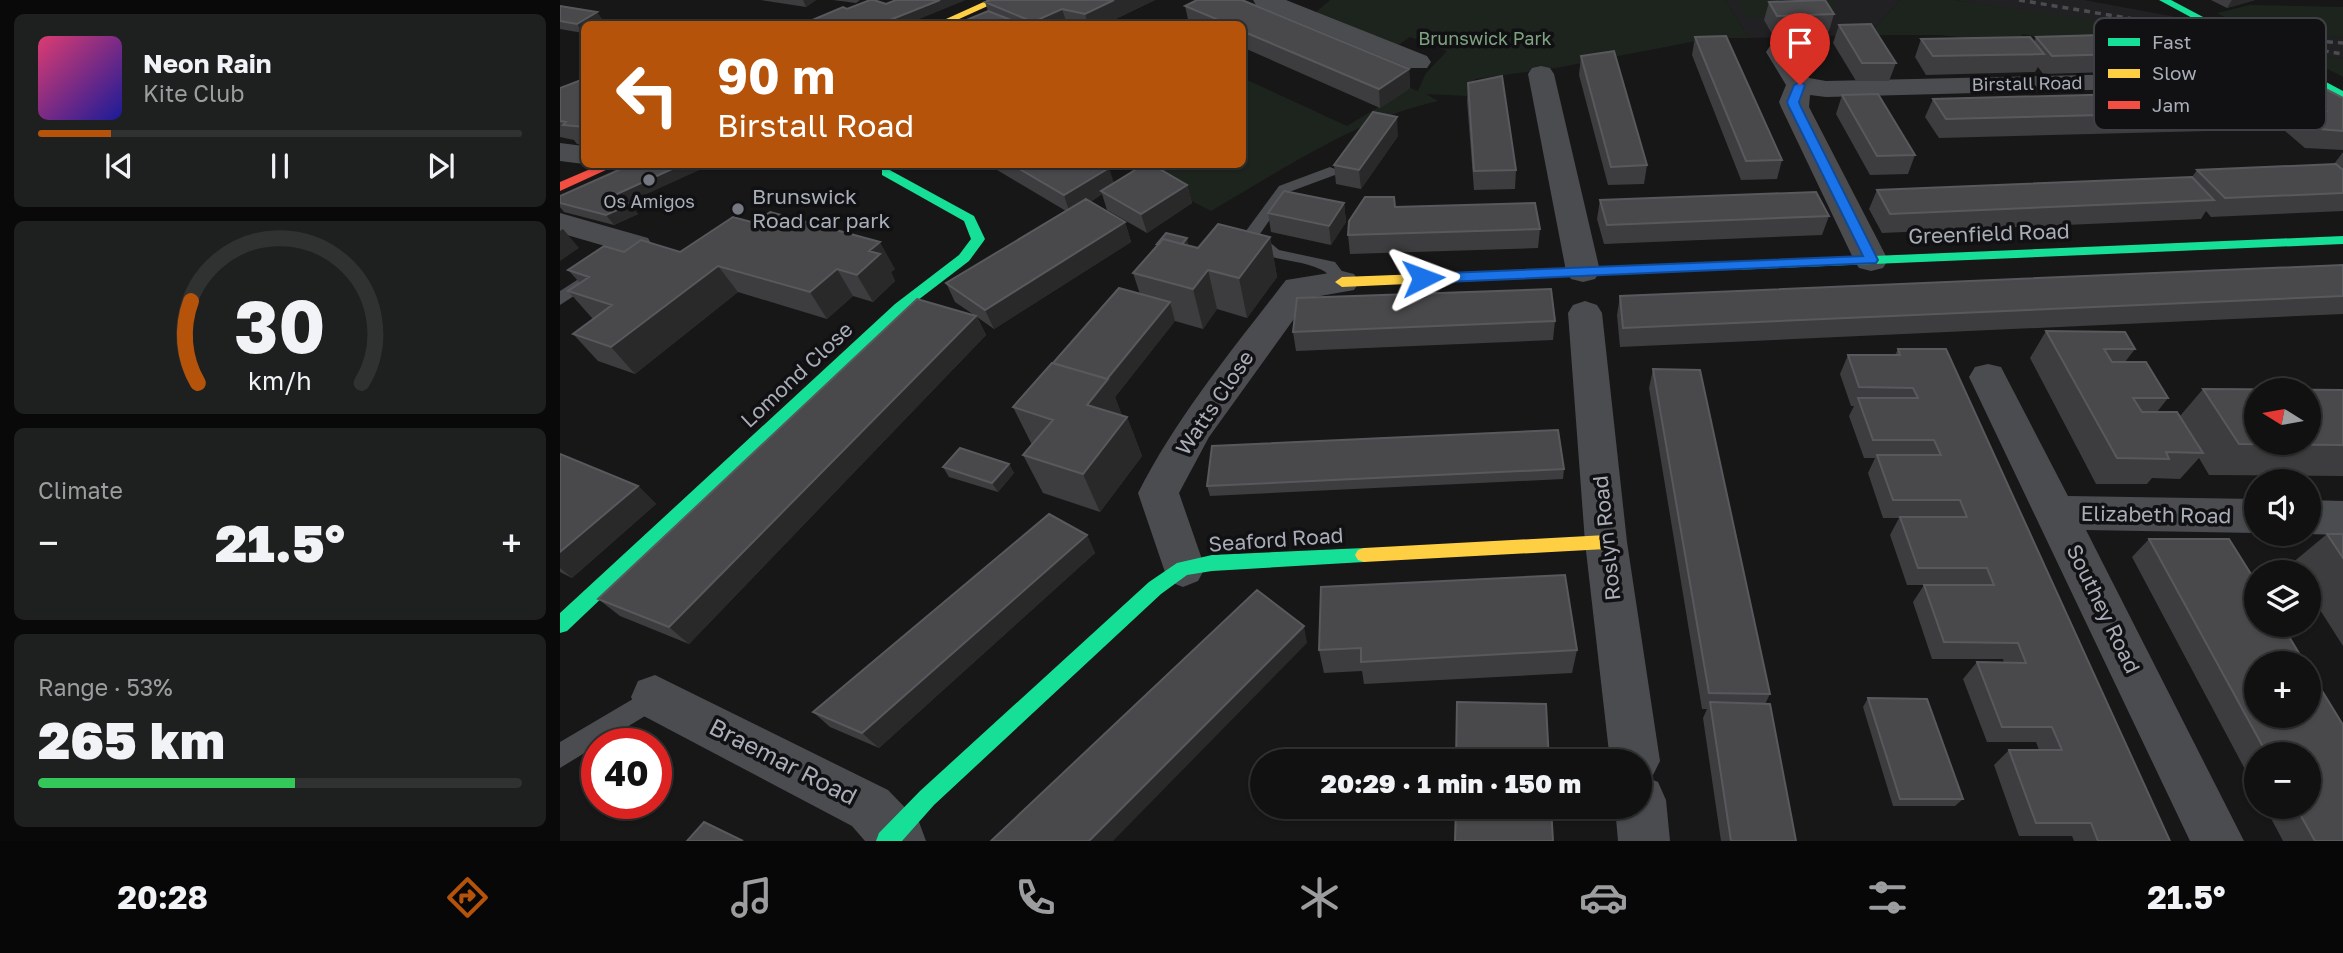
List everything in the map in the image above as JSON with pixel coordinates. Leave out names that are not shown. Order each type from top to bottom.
[{"type":"main road","points":[[947,21],[996,0]]},
{"type":"main road","points":[[2164,0],[2197,18]]},
{"type":"main road","points":[[2326,87],[2343,96]]},
{"type":"main road","points":[[560,187],[603,168]]},
{"type":"main road","name":"Lomond Close","points":[[560,625],[900,307],[964,258],[978,239],[969,219],[886,172]]},
{"type":"main road","name":"Greenfield Road","points":[[1342,282],[2343,240]]},
{"type":"main road","name":"Seaford Road","points":[[893,839],[926,798],[1136,606],[1183,568],[1212,563],[1606,542]]},
{"type":"street","points":[[1265,0],[1410,54]]},
{"type":"street","points":[[1779,52],[1800,85],[1793,102],[1795,107],[1871,260]]},
{"type":"street","points":[[1541,74],[1583,271]]},
{"type":"street","name":"Birstall Road","points":[[1800,85],[1840,89],[2094,83]]},
{"type":"street","points":[[560,152],[581,155]]},
{"type":"street","points":[[560,223],[618,258]]},
{"type":"street","name":"Watts Close","points":[[1183,568],[1158,493],[1195,426],[1298,288],[1342,282]]},
{"type":"street","name":"Roslyn Road","points":[[1586,313],[1606,542],[1633,749]]},
{"type":"street","name":"Southey Road","points":[[1988,377],[2218,841]]},
{"type":"street","name":"Elizabeth Road","points":[[2056,513],[2244,516]]},
{"type":"street","points":[[2321,517],[2343,517]]},
{"type":"street","name":"Braemar Road","points":[[655,697],[870,807],[893,839]]},
{"type":"street","points":[[1642,819],[1644,841]]},
{"type":"lane","points":[[1330,172],[1284,189],[1251,235],[1274,254],[1329,266],[1342,282]]},
{"type":"lane","points":[[560,299],[618,258]]},
{"type":"lane","points":[[560,756],[655,697]]},
{"type":"shaded area","points":[[1725,0],[1900,0],[1868,35],[1749,38]]},
{"type":"shaded area","points":[[1954,0],[2084,0],[2182,18],[2094,18],[2094,21]]},
{"type":"shaded area","points":[[2326,37],[2343,38],[2343,59],[2326,56]]},
{"type":"green space","name":"Brunswick Park","points":[[1330,0],[1725,0],[1749,38],[1712,38],[1561,67],[1475,79],[1467,96],[1426,94],[1438,101],[1378,120],[1321,147],[1211,211],[1127,168],[1246,168],[1246,79],[1347,126],[1410,88],[1418,91],[1426,73],[1447,51],[1410,37],[1397,46],[1315,13]]},
{"type":"green space","points":[[1738,0],[1836,0],[1829,15],[1749,18]]},
{"type":"green space","points":[[1900,0],[1954,0],[2094,20],[2094,46],[2022,34],[2021,44],[1939,35],[1868,35]]},
{"type":"green space","points":[[2250,5],[2343,7],[2343,38],[2326,37],[2326,18],[2227,18],[2217,13]]},
{"type":"green space","points":[[2326,56],[2343,59],[2343,77],[2326,68]]},
{"type":"building","points":[[870,0],[886,4],[896,0],[940,0],[888,21],[810,21],[843,7],[847,9]]},
{"type":"building","points":[[1114,0],[1085,14],[1062,9],[1035,21],[985,2]]},
{"type":"building","points":[[1197,0],[1242,0],[1409,69],[1379,89],[1246,33],[1246,21],[1221,21],[1185,6]]},
{"type":"building","points":[[1825,0],[1834,14],[1777,16],[1769,2]]},
{"type":"building","points":[[560,6],[597,12],[577,24],[560,21]]},
{"type":"building","points":[[988,11],[1011,20],[1008,21],[964,21]]},
{"type":"building","points":[[1871,24],[1896,63],[1862,63],[1839,25]]},
{"type":"building","points":[[2094,35],[2094,55],[2052,56],[2036,37]]},
{"type":"building","points":[[1726,36],[1782,160],[1746,161],[1695,37]]},
{"type":"building","points":[[2030,37],[2044,54],[1933,56],[1921,39]]},
{"type":"building","points":[[1614,51],[1647,165],[1611,167],[1581,56]]},
{"type":"building","points":[[1502,76],[1516,170],[1474,171],[1468,83]]},
{"type":"building","points":[[581,80],[581,127],[563,125],[566,122],[560,121],[560,88]]},
{"type":"building","points":[[2326,89],[2343,98],[2343,131],[2326,130]]},
{"type":"building","points":[[1878,94],[1915,155],[1877,156],[1842,95]]},
{"type":"building","points":[[2094,95],[2094,115],[1946,119],[1933,99]]},
{"type":"building","points":[[1373,112],[1397,117],[1359,170],[1334,165]]},
{"type":"building","points":[[2336,164],[2343,170],[2343,193],[2225,198],[2197,170]]},
{"type":"building","points":[[623,168],[674,168],[608,198],[631,204],[606,215],[560,203],[560,196]]},
{"type":"building","points":[[1018,168],[1109,168],[1064,195]]},
{"type":"building","points":[[1138,168],[1158,168],[1187,185],[1141,214],[1101,191]]},
{"type":"building","points":[[2192,177],[2214,200],[1890,214],[1877,190]]},
{"type":"building","points":[[1284,191],[1344,203],[1329,226],[1268,213]]},
{"type":"building","points":[[1816,192],[1829,216],[1607,225],[1600,200]]},
{"type":"building","points":[[1365,197],[1394,197],[1395,207],[1535,203],[1540,229],[1348,235],[1349,221]]},
{"type":"building","points":[[1086,199],[1125,222],[985,310],[946,283]]},
{"type":"building","points":[[770,212],[880,242],[869,251],[880,254],[857,275],[837,269],[810,292],[718,266],[611,347],[573,334],[612,305],[568,291],[589,277],[568,270],[604,246],[624,252],[641,240],[680,252],[733,217],[755,223]]},
{"type":"building","points":[[1218,224],[1270,237],[1239,278],[1208,270],[1193,289],[1133,273],[1163,239],[1198,248]]},
{"type":"building","points":[[1166,233],[1187,238],[1182,244],[1163,239],[1157,244]]},
{"type":"building","points":[[2343,265],[2343,296],[1623,328],[1620,296]]},
{"type":"building","points":[[1119,288],[1170,302],[1107,379],[1053,363]]},
{"type":"building","points":[[1551,289],[1555,321],[1293,332],[1297,298]]},
{"type":"building","points":[[917,299],[976,316],[669,627],[598,599]]},
{"type":"building","points":[[2046,331],[2125,332],[2135,349],[2104,349],[2112,362],[2146,362],[2168,398],[2133,398],[2142,412],[2177,412],[2203,453],[2166,452],[2169,459],[2117,458]]},
{"type":"building","points":[[1898,349],[1946,349],[2170,841],[2098,841],[2091,823],[2036,823],[2009,750],[2062,750],[2052,727],[2002,727],[1977,662],[2026,663],[2018,643],[1944,642],[1924,585],[1994,585],[1987,568],[1918,568],[1900,517],[1967,517],[1960,500],[1893,500],[1877,455],[1941,455],[1934,440],[1873,440],[1858,398],[1918,398],[1913,388],[1859,387],[1848,355],[1900,355]]},
{"type":"building","points":[[1052,363],[1108,379],[1087,405],[1127,417],[1083,474],[1023,455],[1053,420],[1013,407]]},
{"type":"building","points":[[1653,369],[1700,370],[1770,694],[1709,693]]},
{"type":"building","points":[[2203,389],[2244,389],[2244,444],[2239,444]]},
{"type":"building","points":[[2321,390],[2343,390],[2343,445],[2321,445]]},
{"type":"building","points":[[1558,430],[1564,469],[1207,486],[1212,446]]},
{"type":"building","points":[[960,448],[1009,464],[992,483],[943,467]]},
{"type":"building","points":[[560,454],[638,486],[560,552]]},
{"type":"building","points":[[1049,514],[1087,535],[862,733],[813,712]]},
{"type":"building","points":[[2327,534],[2343,534],[2343,558]]},
{"type":"building","points":[[2149,539],[2229,539],[2244,563],[2244,637],[2289,637],[2298,651],[2244,651],[2244,712]]},
{"type":"building","points":[[1565,575],[1577,650],[1361,662],[1361,648],[1319,650],[1321,587]]},
{"type":"building","points":[[1257,590],[1304,626],[1089,841],[991,841]]},
{"type":"building","points":[[2321,689],[2343,725],[2343,841],[2315,841],[2303,819],[2321,819],[2321,742],[2260,742],[2253,728],[2321,728]]},
{"type":"building","points":[[1868,698],[1927,699],[1963,799],[1900,799]]},
{"type":"building","points":[[1457,702],[1546,704],[1548,749],[1456,749]]},
{"type":"building","points":[[1710,702],[1770,704],[1796,841],[1731,841]]},
{"type":"building","points":[[1456,819],[1552,819],[1553,841],[1455,841]]},
{"type":"building","points":[[704,822],[743,841],[687,841]]},
{"type":"railway","points":[[2019,0],[2127,18]]},
{"type":"railway","points":[[2326,42],[2343,43]]},
{"type":"railway","points":[[2326,51],[2343,54]]},
{"type":"traffic: fast","points":[[2164,0],[2198,18]]},
{"type":"traffic: fast","points":[[2326,87],[2343,96]]},
{"type":"traffic: fast","points":[[560,625],[900,307],[964,258],[978,239],[969,219],[886,172]]},
{"type":"traffic: fast","points":[[1732,266],[2343,240]]},
{"type":"traffic: fast","points":[[887,841],[927,798],[1155,588],[1183,568],[1212,563],[1364,555]]},
{"type":"traffic: slow","points":[[947,21],[996,0]]},
{"type":"traffic: slow","points":[[1342,282],[1732,266]]},
{"type":"traffic: slow","points":[[1364,555],[1606,542]]},
{"type":"traffic: jam","points":[[560,187],[604,168]]},
{"type":"place","name":"Os Amigos","points":[[649,180]]},
{"type":"place","name":"Brunswick Road car park","points":[[738,209]]},
{"type":"route","points":[[1423,278],[1871,260],[1795,107],[1793,102],[1800,85]]}]
